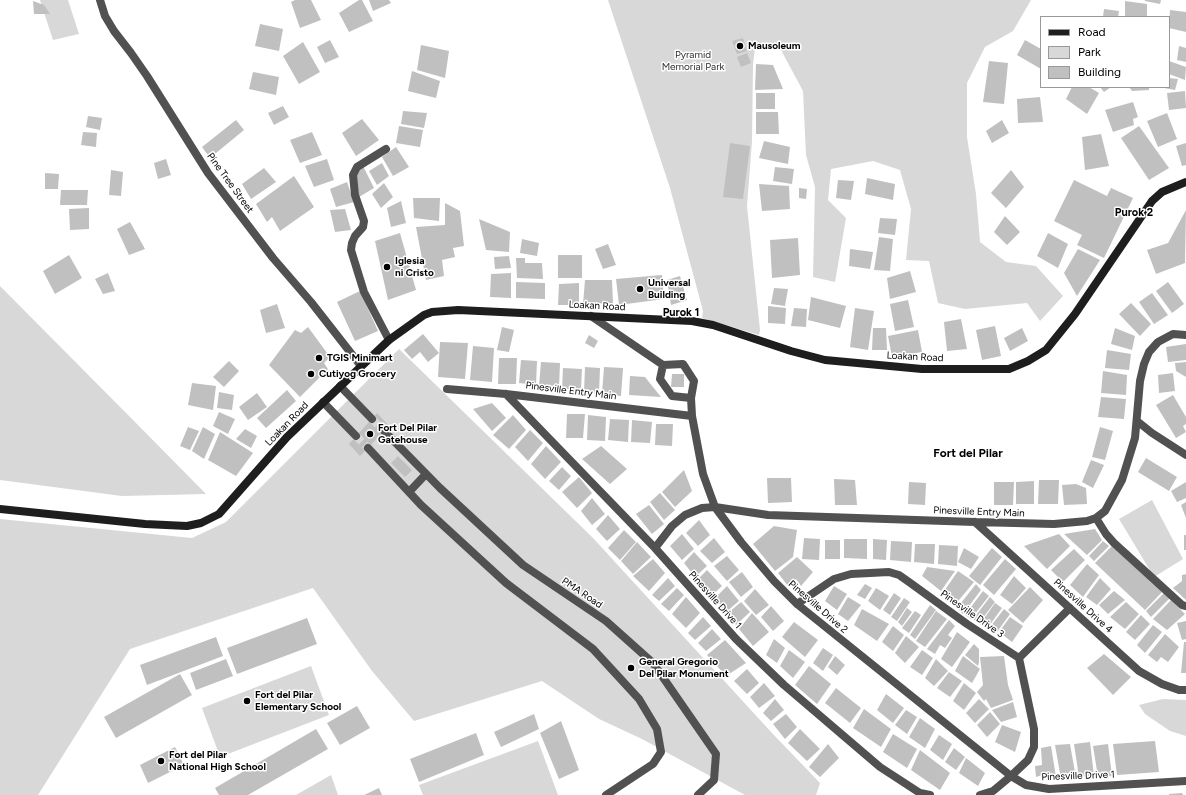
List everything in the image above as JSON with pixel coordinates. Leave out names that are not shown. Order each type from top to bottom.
[{"type":"main road","name":"Loakan Road","points":[[0,509],[145,524],[187,526],[201,523],[219,514],[287,437],[389,340],[424,315],[432,312],[458,310],[677,320],[713,325],[791,351],[825,360],[922,369],[1009,369],[1028,361],[1046,350],[1075,314],[1152,201],[1162,192],[1186,182]]},
{"type":"street","name":"Pine Tree Street","points":[[100,0],[105,16],[114,32],[148,76],[208,173],[273,258],[311,302],[361,366]]},
{"type":"street","points":[[386,149],[357,167],[352,175],[355,195],[364,221],[352,243],[351,250],[364,292],[389,340]]},
{"type":"street","points":[[591,316],[663,365],[683,364],[694,381],[691,398],[672,396],[660,379],[663,365]]},
{"type":"street","points":[[1186,335],[1173,334],[1158,342],[1149,352],[1144,364],[1140,381],[1135,438],[1122,480],[1105,511],[1096,518],[1103,530],[1114,543],[1182,605],[1186,606]]},
{"type":"street","points":[[340,386],[372,419]]},
{"type":"street","name":"Pinesville Entry Main","points":[[447,389],[506,394],[692,416]]},
{"type":"street","name":"Pinesville Drive 1","points":[[506,394],[655,548],[736,639],[784,685],[880,767],[920,793],[930,795]]},
{"type":"street","name":"Pinesville Drive 2","points":[[691,398],[692,416],[703,474],[715,507],[741,542],[774,581],[797,604],[1011,776]]},
{"type":"street","points":[[323,402],[356,436]]},
{"type":"street","points":[[1137,421],[1152,433],[1186,455]]},
{"type":"street","name":"PMA Road","points":[[384,431],[426,474],[523,565],[606,621],[653,663],[716,754],[714,780],[698,795]]},
{"type":"street","points":[[368,448],[422,505],[506,583],[593,649],[639,699],[657,729],[661,752],[653,764],[606,795]]},
{"type":"street","points":[[409,492],[426,474]]},
{"type":"street","name":"Pinesville Entry Main","points":[[655,548],[672,526],[686,515],[702,508],[715,507],[768,515],[975,522],[1054,524],[1087,521],[1096,518]]},
{"type":"street","name":"Pinesville Drive 4","points":[[975,522],[1139,671],[1162,684],[1179,690],[1186,690]]},
{"type":"street","name":"Pinesville Drive 3","points":[[797,604],[834,579],[851,574],[889,572],[899,575],[967,624],[1019,658]]},
{"type":"street","points":[[980,795],[993,791],[1028,760],[1034,747],[1034,729],[1019,658],[1070,608]]},
{"type":"street","name":"Pinesville Drive 1","points":[[1011,776],[1026,785],[1049,789],[1186,781]]},
{"type":"green space","points":[[40,0],[68,0],[79,34],[53,40]]},
{"type":"green space","name":"Pyramid Memorial Park","points":[[608,0],[1031,0],[1013,31],[985,47],[967,83],[967,137],[976,194],[980,242],[1006,262],[1036,266],[1063,296],[1040,321],[1027,303],[965,309],[938,303],[929,261],[906,260],[911,209],[900,170],[873,161],[831,169],[828,200],[846,218],[835,282],[813,277],[815,187],[806,155],[803,91],[781,50],[755,47],[753,65],[752,141],[747,206],[760,330],[759,335],[702,318],[703,311],[670,188]]},
{"type":"green space","points":[[0,286],[206,494],[122,496],[0,480]]},
{"type":"green space","points":[[399,349],[593,538],[772,733],[820,783],[816,795],[745,795],[642,739],[599,719],[542,681],[414,721],[372,671],[313,588],[130,649],[38,795],[0,795],[0,519],[192,538],[226,522]]},
{"type":"green space","points":[[1152,500],[1183,559],[1154,577],[1119,519]]},
{"type":"green space","points":[[311,666],[329,715],[220,757],[202,708]]},
{"type":"green space","points":[[1163,699],[1186,700],[1186,736],[1170,731],[1145,714],[1139,705]]},
{"type":"green space","points":[[538,741],[558,795],[423,795],[419,785]]},
{"type":"green space","points":[[331,775],[338,795],[296,795]]},
{"type":"building","points":[[295,0],[311,0],[321,20],[300,28],[291,2]]},
{"type":"building","points":[[359,0],[362,0],[373,21],[349,32],[339,13]]},
{"type":"building","points":[[369,0],[389,0],[391,3],[373,11]]},
{"type":"building","points":[[1145,0],[1161,0],[1160,4]]},
{"type":"building","points":[[33,1],[44,5],[50,14],[34,14]]},
{"type":"building","points":[[1125,1],[1147,4],[1147,16],[1125,16]]},
{"type":"building","points":[[1104,9],[1119,11],[1118,16],[1103,16]]},
{"type":"building","points":[[1170,10],[1186,12],[1186,32],[1170,28]]},
{"type":"building","points":[[260,24],[283,29],[279,51],[255,46]]},
{"type":"building","name":"Mausoleum","points":[[743,38],[747,51],[737,54],[732,41]]},
{"type":"building","points":[[330,40],[339,57],[325,63],[317,47]]},
{"type":"building","points":[[1025,40],[1040,48],[1040,68],[1017,55]]},
{"type":"building","points":[[303,42],[320,72],[299,84],[283,56]]},
{"type":"building","points":[[421,45],[449,51],[445,78],[417,70]]},
{"type":"building","points":[[1179,46],[1186,48],[1186,62],[1177,60]]},
{"type":"building","name":"Mausoleum","points":[[747,53],[751,63],[741,67],[737,57]]},
{"type":"building","points":[[989,61],[1008,63],[1004,104],[983,102]]},
{"type":"building","points":[[1170,61],[1186,67],[1185,80],[1170,74]]},
{"type":"building","points":[[756,64],[773,65],[783,89],[755,90]]},
{"type":"building","points":[[412,71],[440,81],[436,98],[408,91]]},
{"type":"building","points":[[253,72],[279,77],[276,95],[249,89]]},
{"type":"building","points":[[1170,78],[1178,79],[1175,90],[1164,88],[1170,88]]},
{"type":"building","points":[[1072,88],[1091,88],[1099,93],[1087,114],[1066,99]]},
{"type":"building","points":[[1101,88],[1110,88],[1104,92]]},
{"type":"building","points":[[1130,88],[1149,88],[1149,90],[1132,91]]},
{"type":"building","points":[[1185,91],[1186,108],[1169,110],[1167,93]]},
{"type":"building","points":[[756,93],[775,93],[775,109],[756,109]]},
{"type":"building","points":[[1040,97],[1043,122],[1018,123],[1017,99]]},
{"type":"building","points":[[1133,102],[1138,117],[1133,119],[1134,125],[1113,132],[1105,110]]},
{"type":"building","points":[[283,106],[289,117],[274,125],[268,113]]},
{"type":"building","points":[[403,111],[427,113],[424,128],[401,124]]},
{"type":"building","points":[[756,112],[778,112],[779,134],[756,134]]},
{"type":"building","points":[[1167,113],[1177,139],[1158,147],[1147,121]]},
{"type":"building","points":[[88,116],[102,118],[100,130],[86,127]]},
{"type":"building","points":[[362,119],[379,140],[356,156],[342,133]]},
{"type":"building","points":[[236,120],[244,130],[210,158],[202,147]]},
{"type":"building","points":[[1002,120],[1009,133],[992,143],[986,131]]},
{"type":"building","points":[[399,126],[423,130],[420,147],[396,143]]},
{"type":"building","points":[[1139,126],[1169,168],[1149,180],[1121,138]]},
{"type":"building","points":[[83,132],[97,133],[96,147],[81,145]]},
{"type":"building","points":[[312,132],[322,155],[300,163],[290,140]]},
{"type":"building","points":[[1101,134],[1109,166],[1085,170],[1082,137]]},
{"type":"building","points":[[764,141],[790,147],[788,164],[759,158]]},
{"type":"building","points":[[730,143],[750,146],[743,199],[723,197]]},
{"type":"building","points":[[1186,143],[1186,165],[1182,166],[1176,146]]},
{"type":"building","points":[[396,147],[409,167],[393,176],[382,157]]},
{"type":"building","points":[[166,159],[171,175],[158,179],[154,163]]},
{"type":"building","points":[[327,159],[334,180],[314,187],[305,166]]},
{"type":"building","points":[[382,163],[389,176],[377,185],[369,171]]},
{"type":"building","points":[[363,166],[374,188],[359,197],[356,171]]},
{"type":"building","points":[[775,167],[794,169],[792,184],[773,181]]},
{"type":"building","points":[[264,168],[276,182],[251,199],[242,184]]},
{"type":"building","points":[[111,170],[123,172],[121,196],[109,195]]},
{"type":"building","points":[[1011,170],[1024,187],[1006,208],[991,193]]},
{"type":"building","points":[[45,173],[59,174],[58,189],[45,189]]},
{"type":"building","points":[[294,176],[314,207],[280,231],[272,217],[267,222],[256,204]]},
{"type":"building","points":[[867,178],[895,184],[893,200],[865,194]]},
{"type":"building","points":[[838,180],[854,181],[851,200],[836,198]]},
{"type":"building","points":[[1074,180],[1107,196],[1111,188],[1133,198],[1104,258],[1077,245],[1082,235],[1054,221]]},
{"type":"building","points":[[347,182],[354,202],[336,207],[330,189]]},
{"type":"building","points":[[384,183],[393,197],[381,208],[372,194]]},
{"type":"building","points":[[759,184],[789,186],[790,209],[762,211]]},
{"type":"building","points":[[799,188],[807,189],[806,199],[799,198]]},
{"type":"building","points":[[61,190],[88,190],[87,205],[60,205]]},
{"type":"building","points":[[413,198],[440,198],[439,221],[414,218]]},
{"type":"building","points":[[401,201],[406,223],[391,227],[387,208]]},
{"type":"building","points":[[445,203],[460,211],[464,246],[453,248],[455,257],[442,260],[444,276],[426,280],[416,227],[445,225]]},
{"type":"building","points":[[89,208],[89,229],[70,230],[69,209]]},
{"type":"building","points":[[345,209],[351,230],[335,232],[330,210]]},
{"type":"building","points":[[1186,210],[1185,263],[1156,274],[1147,250],[1168,243]]},
{"type":"building","points":[[1005,216],[1020,232],[1007,245],[994,232]]},
{"type":"building","points":[[880,218],[897,219],[895,235],[878,233]]},
{"type":"building","points":[[479,219],[510,232],[509,252],[486,250]]},
{"type":"building","points":[[130,222],[145,249],[129,255],[117,229]]},
{"type":"building","points":[[400,233],[416,290],[388,300],[375,241]]},
{"type":"building","points":[[1048,233],[1068,244],[1058,268],[1037,256]]},
{"type":"building","points":[[879,237],[893,239],[890,271],[874,270]]},
{"type":"building","points":[[798,238],[800,275],[772,278],[770,240]]},
{"type":"building","points":[[522,239],[539,243],[537,256],[520,253]]},
{"type":"building","points":[[608,244],[616,265],[603,269],[595,249]]},
{"type":"building","points":[[850,249],[873,252],[870,269],[849,266]]},
{"type":"building","points":[[1078,249],[1100,260],[1077,296],[1064,273]]},
{"type":"building","points":[[69,255],[82,278],[55,294],[43,271]]},
{"type":"building","points":[[558,255],[582,255],[582,278],[558,278]]},
{"type":"building","points":[[509,256],[511,268],[495,269],[494,257]]},
{"type":"building","points":[[516,258],[525,258],[525,263],[542,263],[543,279],[517,278]]},
{"type":"building","points":[[910,271],[916,292],[890,299],[887,278]]},
{"type":"building","points":[[108,273],[115,291],[103,294],[95,279]]},
{"type":"building","points":[[511,273],[511,298],[490,297],[491,274]]},
{"type":"building","name":"Universal Building","points":[[662,275],[664,299],[619,305],[616,279]]},
{"type":"building","points":[[680,276],[687,300],[671,305],[667,280]]},
{"type":"building","points":[[585,280],[612,280],[613,303],[583,304]]},
{"type":"building","points":[[516,282],[545,283],[545,299],[516,298]]},
{"type":"building","points":[[1168,282],[1184,304],[1172,313],[1156,291]]},
{"type":"building","points":[[579,283],[579,305],[558,305],[559,284]]},
{"type":"building","points":[[774,288],[788,289],[785,306],[771,304]]},
{"type":"building","points":[[360,291],[378,331],[355,341],[337,302]]},
{"type":"building","points":[[1152,293],[1168,315],[1154,324],[1139,302]]},
{"type":"building","points":[[811,297],[846,306],[840,328],[808,320]]},
{"type":"building","points":[[908,300],[914,327],[895,331],[890,304]]},
{"type":"building","points":[[1131,303],[1151,324],[1140,336],[1119,314]]},
{"type":"building","points":[[277,304],[285,328],[266,333],[260,310]]},
{"type":"building","points":[[768,306],[786,308],[785,324],[768,323]]},
{"type":"building","points":[[794,308],[807,309],[806,327],[791,326]]},
{"type":"building","points":[[855,308],[874,311],[868,350],[850,347]]},
{"type":"building","points":[[961,319],[967,349],[947,351],[944,322]]},
{"type":"building","points":[[995,326],[1001,356],[982,360],[976,330]]},
{"type":"building","points":[[308,327],[330,357],[324,363],[328,369],[300,397],[269,365],[295,330],[301,333]]},
{"type":"building","points":[[502,327],[514,330],[509,352],[497,350]]},
{"type":"building","points":[[873,328],[886,328],[887,350],[872,350]]},
{"type":"building","points":[[1022,328],[1028,341],[1010,351],[1004,338]]},
{"type":"building","points":[[1115,328],[1135,336],[1132,350],[1111,344]]},
{"type":"building","points":[[918,330],[922,352],[892,357],[888,336]]},
{"type":"building","points":[[423,334],[439,353],[428,362],[420,352],[412,359],[404,350]]},
{"type":"building","points":[[589,335],[598,341],[594,348],[585,343]]},
{"type":"building","points":[[440,342],[468,343],[465,379],[438,377]]},
{"type":"building","points":[[1186,344],[1186,360],[1168,362],[1166,347]]},
{"type":"building","points":[[473,346],[494,348],[492,382],[470,380]]},
{"type":"building","points":[[1107,350],[1131,354],[1129,370],[1105,368]]},
{"type":"building","points":[[499,358],[517,358],[516,384],[498,384]]},
{"type":"building","points":[[521,360],[537,361],[536,385],[519,383]]},
{"type":"building","points":[[229,361],[239,371],[224,387],[213,377]]},
{"type":"building","points":[[541,362],[560,363],[559,387],[539,386]]},
{"type":"building","points":[[1186,362],[1186,377],[1176,371],[1175,363]]},
{"type":"building","points":[[585,367],[600,368],[599,393],[584,392]]},
{"type":"building","points":[[604,367],[623,368],[621,396],[602,394]]},
{"type":"building","points":[[563,368],[582,369],[581,389],[562,389]]},
{"type":"building","points":[[1103,371],[1127,375],[1126,395],[1101,393]]},
{"type":"building","points":[[1173,373],[1175,391],[1159,393],[1158,375]]},
{"type":"building","points":[[672,374],[684,374],[684,387],[671,387]]},
{"type":"building","points":[[630,376],[645,377],[661,397],[629,395]]},
{"type":"building","points":[[192,383],[216,386],[213,410],[188,405]]},
{"type":"building","points":[[287,390],[296,401],[266,428],[257,418]]},
{"type":"building","points":[[219,392],[234,395],[232,410],[217,408]]},
{"type":"building","points":[[257,393],[267,407],[248,420],[239,407]]},
{"type":"building","points":[[1173,395],[1186,417],[1186,424],[1183,426],[1186,432],[1176,438],[1156,405]]},
{"type":"building","points":[[1101,397],[1126,399],[1124,419],[1098,417]]},
{"type":"building","points":[[492,403],[506,418],[492,431],[473,409]]},
{"type":"building","points":[[219,412],[235,419],[228,434],[213,426]]},
{"type":"building","name":"Fort Del Pilar Gatehouse","points":[[377,413],[389,426],[360,456],[349,444]]},
{"type":"building","points":[[567,414],[585,414],[583,438],[566,438]]},
{"type":"building","points":[[513,415],[526,430],[509,449],[493,435]]},
{"type":"building","points":[[588,415],[606,417],[605,441],[587,440]]},
{"type":"building","points":[[610,419],[629,420],[628,442],[608,440]]},
{"type":"building","points":[[632,420],[652,422],[650,443],[631,442]]},
{"type":"building","points":[[656,424],[673,424],[672,446],[655,445]]},
{"type":"building","points":[[188,427],[199,431],[190,450],[180,446]]},
{"type":"building","points":[[203,427],[215,434],[204,459],[192,451]]},
{"type":"building","points":[[1100,427],[1113,431],[1105,460],[1092,457]]},
{"type":"building","points":[[245,429],[257,436],[251,448],[236,439]]},
{"type":"building","points":[[530,430],[543,443],[528,461],[515,447]]},
{"type":"building","points":[[220,432],[253,453],[236,476],[208,460]]},
{"type":"building","points":[[546,446],[561,462],[545,479],[531,464]]},
{"type":"building","points":[[601,446],[627,469],[610,484],[582,459]]},
{"type":"building","points":[[398,456],[412,470],[405,477],[391,463]]},
{"type":"building","points":[[1146,458],[1177,477],[1169,491],[1138,472]]},
{"type":"building","points":[[1091,460],[1104,465],[1093,488],[1082,482]]},
{"type":"building","points":[[562,467],[571,476],[559,490],[549,481]]},
{"type":"building","points":[[684,470],[692,491],[675,507],[662,492]]},
{"type":"building","points":[[579,477],[592,493],[577,508],[562,492]]},
{"type":"building","points":[[767,478],[791,478],[792,502],[768,503]]},
{"type":"building","points":[[834,479],[855,480],[857,505],[835,505]]},
{"type":"building","points":[[1039,480],[1059,480],[1058,504],[1038,504]]},
{"type":"building","points":[[1034,481],[1034,504],[1016,504],[1016,482]]},
{"type":"building","points":[[909,482],[926,483],[925,505],[908,504]]},
{"type":"building","points":[[994,482],[1014,482],[1013,505],[994,505]]},
{"type":"building","points":[[1186,482],[1186,498],[1177,502],[1171,491]]},
{"type":"building","points":[[1076,484],[1086,488],[1087,504],[1064,505],[1062,485]]},
{"type":"building","points":[[660,493],[675,510],[664,520],[650,502]]},
{"type":"building","points":[[592,498],[605,514],[592,525],[581,511]]},
{"type":"building","points":[[1186,502],[1186,518],[1181,505]]},
{"type":"building","points":[[649,505],[664,524],[652,534],[636,514]]},
{"type":"building","points":[[608,515],[620,529],[607,541],[596,529]]},
{"type":"building","points":[[699,520],[710,535],[698,546],[686,533]]},
{"type":"building","points":[[774,526],[797,530],[793,557],[775,571],[753,544]]},
{"type":"building","points":[[1095,529],[1102,540],[1087,555],[1064,534]]},
{"type":"building","points":[[624,530],[636,542],[620,560],[608,548]]},
{"type":"building","points":[[682,534],[694,549],[682,560],[670,546]]},
{"type":"building","points":[[1059,534],[1070,546],[1047,569],[1024,546]]},
{"type":"building","points":[[1184,535],[1186,535],[1186,550],[1184,550]]},
{"type":"building","points":[[714,538],[725,552],[712,563],[700,551]]},
{"type":"building","points":[[804,538],[820,539],[819,560],[802,559]]},
{"type":"building","points":[[844,539],[867,539],[867,559],[844,558]]},
{"type":"building","points":[[873,539],[887,540],[886,560],[873,559]]},
{"type":"building","points":[[825,540],[840,540],[840,559],[825,559]]},
{"type":"building","points":[[891,541],[912,542],[911,562],[890,560]]},
{"type":"building","points":[[1103,541],[1109,546],[1094,561],[1089,556]]},
{"type":"building","points":[[637,542],[651,557],[633,574],[621,561]]},
{"type":"building","points":[[915,544],[935,544],[934,564],[914,562]]},
{"type":"building","points":[[939,545],[958,546],[957,566],[938,564]]},
{"type":"building","points":[[1112,546],[1162,592],[1145,610],[1095,563]]},
{"type":"building","points":[[964,548],[979,557],[971,569],[958,562]]},
{"type":"building","points":[[992,548],[1002,557],[980,585],[969,576]]},
{"type":"building","points":[[1074,549],[1085,560],[1063,582],[1051,570]]},
{"type":"building","points":[[694,552],[707,566],[695,577],[684,563]]},
{"type":"building","points":[[727,556],[739,570],[727,581],[714,566]]},
{"type":"building","points":[[797,557],[813,572],[801,586],[796,579],[788,586],[778,573]]},
{"type":"building","points":[[653,559],[665,573],[649,591],[633,576]]},
{"type":"building","points":[[1005,559],[1016,569],[994,595],[983,585]]},
{"type":"building","points":[[1087,564],[1099,575],[1083,597],[1070,585]]},
{"type":"building","points":[[927,567],[955,571],[941,591],[922,576]]},
{"type":"building","points":[[707,570],[722,586],[710,597],[696,581]]},
{"type":"building","points":[[958,571],[974,582],[954,606],[942,594]]},
{"type":"building","points":[[742,572],[753,587],[741,597],[729,582]]},
{"type":"building","points":[[1186,574],[1186,600],[1173,588],[1182,581],[1182,575]]},
{"type":"building","points":[[1014,576],[1026,588],[1012,604],[1000,595]]},
{"type":"building","points":[[668,578],[675,586],[659,601],[652,595]]},
{"type":"building","points":[[1100,578],[1111,589],[1097,605],[1086,597]]},
{"type":"building","points":[[865,584],[872,588],[865,599],[857,595]]},
{"type":"building","points":[[976,584],[981,590],[963,614],[957,608]]},
{"type":"building","points":[[727,586],[739,601],[726,612],[715,598]]},
{"type":"building","points":[[834,586],[847,594],[837,610],[825,601]]},
{"type":"building","points":[[1030,587],[1043,600],[1023,623],[1008,610]]},
{"type":"building","points":[[677,588],[684,595],[669,611],[661,604]]},
{"type":"building","points":[[876,588],[889,596],[880,610],[868,601]]},
{"type":"building","points":[[755,589],[769,605],[756,615],[744,601]]},
{"type":"building","points":[[983,591],[989,596],[971,619],[965,615]]},
{"type":"building","points":[[1114,591],[1125,600],[1108,614],[1099,605]]},
{"type":"building","points":[[894,593],[901,598],[890,615],[883,610]]},
{"type":"building","points":[[1164,593],[1170,598],[1151,617],[1146,611]]},
{"type":"building","points":[[686,597],[700,613],[686,628],[672,614]]},
{"type":"building","points":[[848,597],[861,605],[848,621],[838,614]]},
{"type":"building","points":[[990,597],[995,602],[979,623],[973,619]]},
{"type":"building","points":[[904,598],[910,602],[897,621],[891,617]]},
{"type":"building","points":[[1171,600],[1185,614],[1167,630],[1153,619]]},
{"type":"building","points":[[741,602],[750,612],[736,625],[728,613]]},
{"type":"building","points":[[1126,602],[1139,614],[1125,629],[1110,617]]},
{"type":"building","points":[[995,603],[1002,608],[987,629],[980,624]]},
{"type":"building","points":[[930,605],[936,610],[915,639],[910,635]]},
{"type":"building","points":[[771,606],[784,621],[773,631],[761,617]]},
{"type":"building","points":[[907,608],[912,612],[902,626],[898,622]]},
{"type":"building","points":[[862,609],[889,624],[877,641],[854,625]]},
{"type":"building","points":[[1004,609],[1010,614],[997,632],[990,627]]},
{"type":"building","points":[[915,611],[921,615],[909,633],[902,628]]},
{"type":"building","points":[[936,611],[947,619],[925,647],[916,641]]},
{"type":"building","points":[[752,613],[769,632],[753,646],[739,629]]},
{"type":"building","points":[[1141,615],[1150,624],[1135,640],[1126,632]]},
{"type":"building","points":[[703,617],[711,626],[695,640],[688,633]]},
{"type":"building","points":[[1010,617],[1023,626],[1012,642],[999,632]]},
{"type":"building","points":[[307,618],[317,644],[237,674],[227,648]]},
{"type":"building","points":[[949,620],[955,626],[948,635],[952,638],[945,648],[940,645],[935,654],[927,649]]},
{"type":"building","points":[[1186,621],[1186,639],[1182,640],[1177,623]]},
{"type":"building","points":[[794,622],[818,640],[805,657],[782,637]]},
{"type":"building","points":[[1153,625],[1162,632],[1145,653],[1137,645]]},
{"type":"building","points":[[893,626],[904,635],[893,651],[882,642]]},
{"type":"building","points":[[712,629],[721,639],[706,651],[698,643]]},
{"type":"building","points":[[957,632],[970,642],[952,667],[941,659]]},
{"type":"building","points":[[1165,634],[1179,647],[1168,662],[1161,657],[1157,662],[1148,655]]},
{"type":"building","points":[[906,636],[919,647],[905,663],[895,653]]},
{"type":"building","points":[[216,637],[223,656],[147,685],[140,665]]},
{"type":"building","points":[[774,639],[785,648],[777,663],[766,655]]},
{"type":"building","points":[[725,640],[746,663],[726,676],[707,655]]},
{"type":"building","points":[[1184,642],[1186,642],[1186,673],[1181,673]]},
{"type":"building","points":[[974,644],[979,649],[978,666],[965,655]]},
{"type":"building","points":[[823,648],[833,655],[823,671],[813,663]]},
{"type":"building","points":[[789,650],[805,662],[793,678],[780,666]]},
{"type":"building","points":[[922,650],[933,658],[922,675],[910,667]]},
{"type":"building","points":[[1104,654],[1131,677],[1113,695],[1087,668]]},
{"type":"building","points":[[835,656],[845,665],[837,675],[828,667]]},
{"type":"building","points":[[963,656],[980,669],[972,683],[955,671]]},
{"type":"building","points":[[1004,656],[1008,685],[1013,700],[991,708],[986,699],[984,701],[977,692],[983,685],[980,657]]},
{"type":"building","points":[[226,659],[233,676],[196,690],[190,673]]},
{"type":"building","points":[[936,659],[948,671],[934,686],[925,678]]},
{"type":"building","points":[[809,666],[831,684],[817,704],[795,685]]},
{"type":"building","points":[[747,669],[759,683],[747,694],[734,681]]},
{"type":"building","points":[[949,672],[962,681],[950,697],[937,688]]},
{"type":"building","points":[[180,674],[192,695],[116,738],[104,717]]},
{"type":"building","points":[[764,683],[775,696],[759,708],[750,697]]},
{"type":"building","points":[[964,683],[976,693],[964,710],[953,701]]},
{"type":"building","points":[[836,688],[861,708],[850,723],[825,703]]},
{"type":"building","points":[[886,694],[904,708],[893,723],[877,710]]},
{"type":"building","points":[[775,699],[784,710],[771,721],[763,713]]},
{"type":"building","points":[[979,699],[989,709],[975,723],[966,713]]},
{"type":"building","points":[[1013,702],[1017,717],[1001,722],[992,710]]},
{"type":"building","points":[[357,706],[370,728],[340,745],[327,723]]},
{"type":"building","points":[[864,709],[891,729],[881,747],[853,728]]},
{"type":"building","points":[[906,710],[917,717],[907,734],[895,725]]},
{"type":"building","points":[[990,712],[1000,724],[987,737],[977,725]]},
{"type":"building","points":[[534,714],[539,729],[501,747],[494,732]]},
{"type":"building","points":[[786,714],[797,727],[785,739],[773,724]]},
{"type":"building","points":[[920,718],[935,729],[925,748],[909,737]]},
{"type":"building","points":[[561,721],[579,770],[559,779],[540,733]]},
{"type":"building","points":[[1002,725],[1021,732],[1015,752],[995,742]]},
{"type":"building","points":[[316,729],[328,749],[248,795],[219,795],[215,788]]},
{"type":"building","points":[[800,729],[820,749],[807,761],[788,743]]},
{"type":"building","points":[[476,733],[484,755],[419,782],[410,759]]},
{"type":"building","points":[[893,734],[917,749],[907,768],[883,752]]},
{"type":"building","points":[[939,735],[952,744],[943,760],[930,750]]},
{"type":"building","points":[[1155,741],[1159,772],[1117,775],[1113,744]]},
{"type":"building","points":[[1090,742],[1094,776],[1079,777],[1074,744]]},
{"type":"building","points":[[828,744],[839,758],[820,777],[809,767]]},
{"type":"building","points":[[1070,744],[1076,778],[1061,779],[1055,745]]},
{"type":"building","points":[[1108,744],[1112,776],[1098,777],[1093,746]]},
{"type":"building","points":[[1051,746],[1056,777],[1043,779],[1042,775],[1036,777],[1035,766],[1042,765],[1041,748]]},
{"type":"building","points":[[175,747],[184,765],[148,783],[140,765]]},
{"type":"building","points":[[954,748],[965,757],[956,770],[945,762]]},
{"type":"building","points":[[920,750],[950,773],[940,790],[911,770]]},
{"type":"building","points":[[966,758],[985,773],[978,786],[959,773]]},
{"type":"building","points":[[379,788],[382,795],[364,795]]},
{"type":"building","points":[[1182,793],[1183,795],[1169,795],[1169,794]]},
{"type":"tunnel","points":[[372,419],[384,431]]},
{"type":"tunnel","points":[[356,436],[368,448]]},
{"type":"place","name":"Mausoleum","points":[[740,46]]},
{"type":"place","name":"Iglesia ni Cristo","points":[[387,267]]},
{"type":"place","name":"Universal Building","points":[[640,289]]},
{"type":"place","name":"TGIS Minimart","points":[[319,358]]},
{"type":"place","name":"Cutiyog Grocery","points":[[311,374]]},
{"type":"place","name":"Fort Del Pilar Gatehouse","points":[[370,434]]},
{"type":"place","name":"General Gregorio Del Pilar Monument","points":[[631,668]]},
{"type":"place","name":"Fort del Pilar Elementary School","points":[[247,701]]},
{"type":"place","name":"Fort del Pilar National High School","points":[[161,761]]},
{"type":"district","name":"Purok 2","points":[[1134,213]]},
{"type":"district","name":"Purok 1","points":[[681,313]]},
{"type":"district","name":"Fort del Pilar","points":[[968,453]]}]
